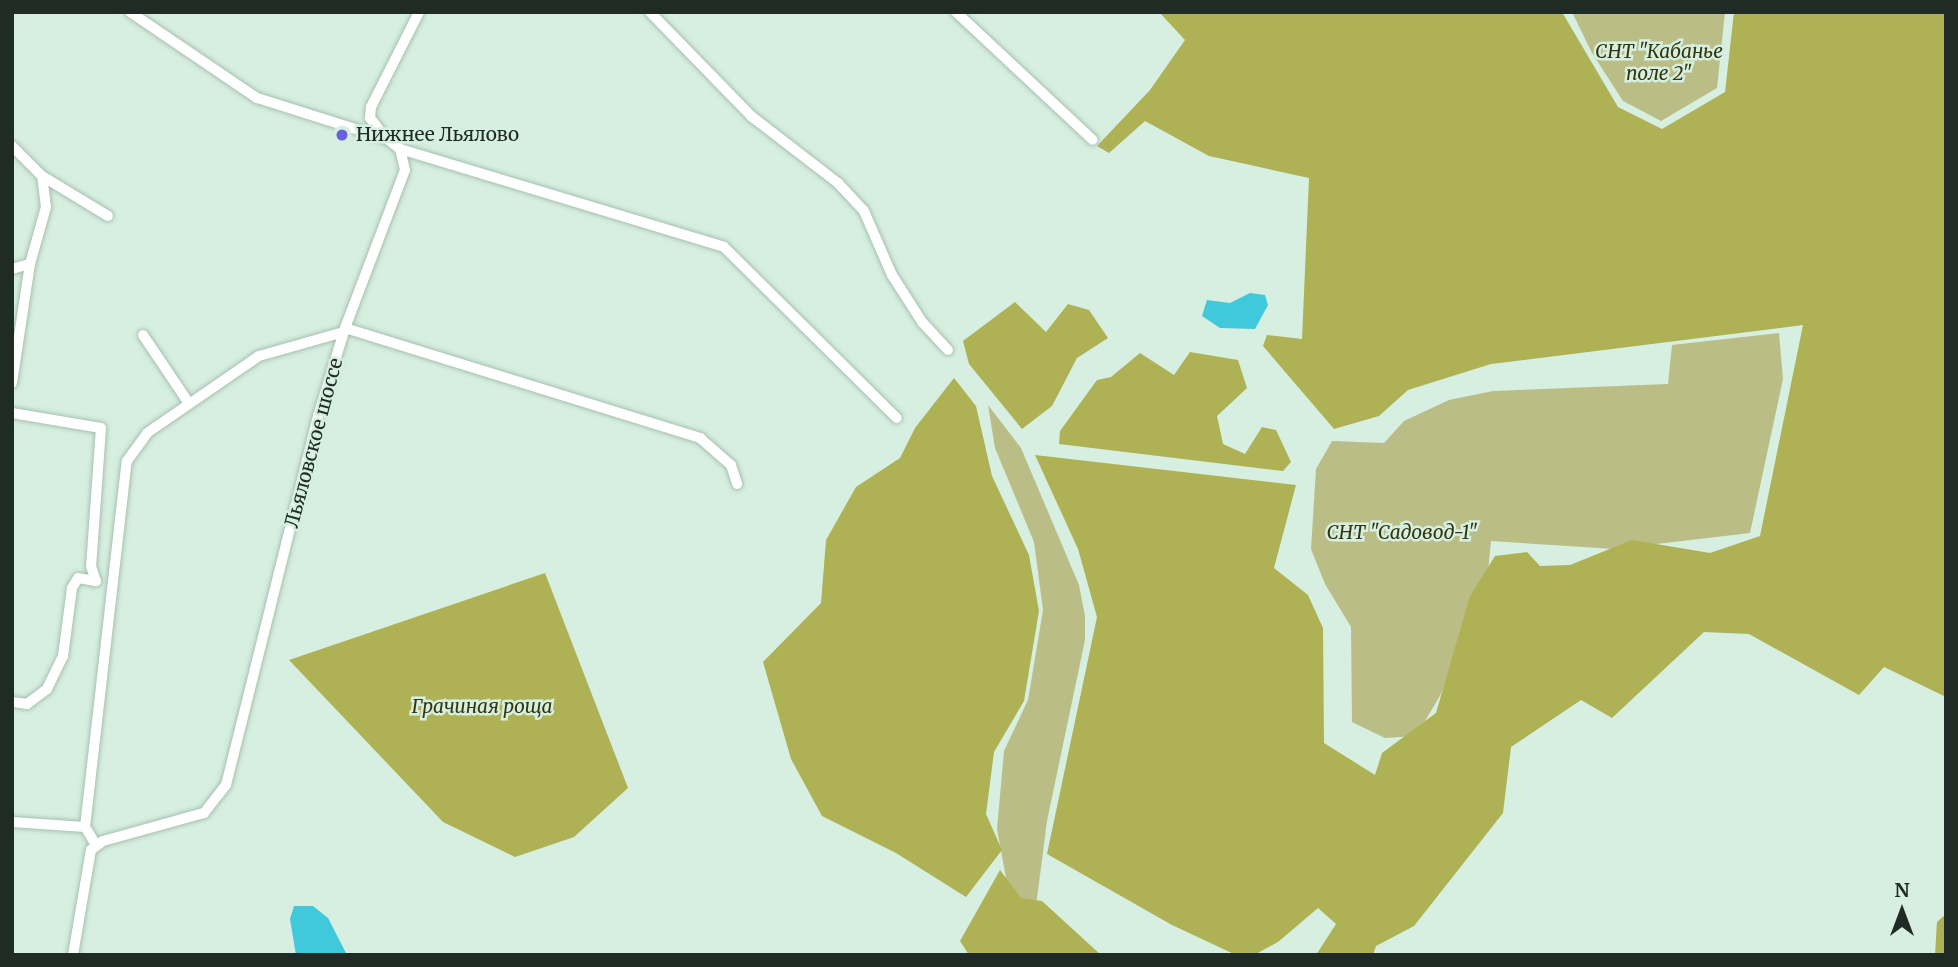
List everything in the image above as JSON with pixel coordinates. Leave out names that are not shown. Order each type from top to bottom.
[{"type":"street","points":[[130,12],[257,98],[387,139]]},
{"type":"street","points":[[419,12],[371,107],[370,118],[387,139],[400,149],[724,247],[897,418]]},
{"type":"street","points":[[650,12],[751,116],[838,183],[864,211],[892,275],[922,322],[948,351]]},
{"type":"street","points":[[956,12],[1094,140]]},
{"type":"street","points":[[12,146],[42,176],[108,216]]},
{"type":"street","name":"Льяловское шоссе","points":[[96,845],[194,818],[211,808],[222,794],[344,330],[405,170],[400,149]]},
{"type":"street","points":[[12,383],[30,264],[46,207],[42,176]]},
{"type":"street","points":[[12,269],[30,264]]},
{"type":"street","points":[[73,955],[85,867],[96,845],[85,827],[127,461],[147,433],[188,402],[259,356],[344,330],[700,438],[730,466],[737,484]]},
{"type":"street","points":[[143,335],[188,402]]},
{"type":"street","points":[[12,412],[101,428],[91,566],[96,581],[78,578],[72,587],[63,656],[47,689],[27,704],[12,702]]},
{"type":"street","points":[[12,822],[85,827]]},
{"type":"green space","points":[[1159,12],[1562,12],[1618,107],[1662,129],[1725,92],[1734,12],[1946,12],[1946,697],[1884,667],[1859,695],[1749,634],[1704,632],[1612,718],[1581,700],[1511,747],[1503,813],[1414,926],[1376,946],[1373,955],[1316,955],[1336,924],[1318,908],[1278,942],[1254,955],[1236,955],[1172,925],[1047,854],[1097,617],[1078,549],[1035,455],[1296,485],[1274,568],[1308,595],[1323,628],[1324,743],[1375,775],[1382,753],[1436,713],[1470,596],[1495,556],[1527,552],[1540,566],[1570,565],[1632,540],[1710,553],[1760,536],[1803,325],[1491,364],[1408,390],[1379,416],[1334,429],[1263,346],[1267,335],[1302,339],[1309,178],[1209,156],[1145,121],[1109,153],[1097,146],[1150,90],[1185,40]]},
{"type":"green space","name":"СНТ \"Кабанье поле 2\"","points":[[1572,12],[1725,12],[1717,88],[1661,121],[1623,101],[1592,53]]},
{"type":"green space","points":[[1015,302],[1046,332],[1068,304],[1089,310],[1108,338],[1077,358],[1052,406],[1022,429],[969,364],[963,341]]},
{"type":"green space","name":"СНТ \"Садовод-1\"","points":[[1779,333],[1783,379],[1750,533],[1614,549],[1491,541],[1488,572],[1441,694],[1416,736],[1385,738],[1352,722],[1351,627],[1325,584],[1311,549],[1316,469],[1332,441],[1384,443],[1404,421],[1449,400],[1493,391],[1668,384],[1672,345]]},
{"type":"green space","points":[[1190,352],[1238,360],[1247,388],[1217,416],[1223,444],[1245,454],[1262,427],[1276,430],[1291,462],[1283,471],[1059,444],[1060,431],[1097,380],[1111,377],[1140,353],[1174,375]]},
{"type":"green space","points":[[954,378],[976,406],[992,476],[1029,555],[1039,611],[1024,701],[994,752],[986,814],[1002,850],[966,897],[896,853],[822,816],[791,759],[763,662],[821,603],[826,540],[856,487],[900,458],[915,428]]},
{"type":"green space","points":[[988,405],[1021,448],[1079,585],[1085,616],[1085,640],[1047,821],[1036,906],[1011,905],[997,829],[1004,751],[1028,700],[1043,610],[1034,542],[995,448]]},
{"type":"green space","name":"Грачиная роща","points":[[545,573],[628,788],[574,837],[515,857],[443,822],[289,660]]},
{"type":"green space","points":[[1000,870],[1021,898],[1042,901],[1101,955],[969,955],[960,941]]},
{"type":"green space","points":[[1946,914],[1946,955],[1935,955],[1937,922]]},
{"type":"water","points":[[1250,293],[1265,295],[1268,305],[1255,329],[1220,328],[1202,316],[1207,300],[1230,303]]},
{"type":"water","points":[[294,906],[313,906],[328,918],[347,955],[296,955],[290,919]]},
{"type":"place","name":"Нижнее Льялово","points":[[342,135]]}]
